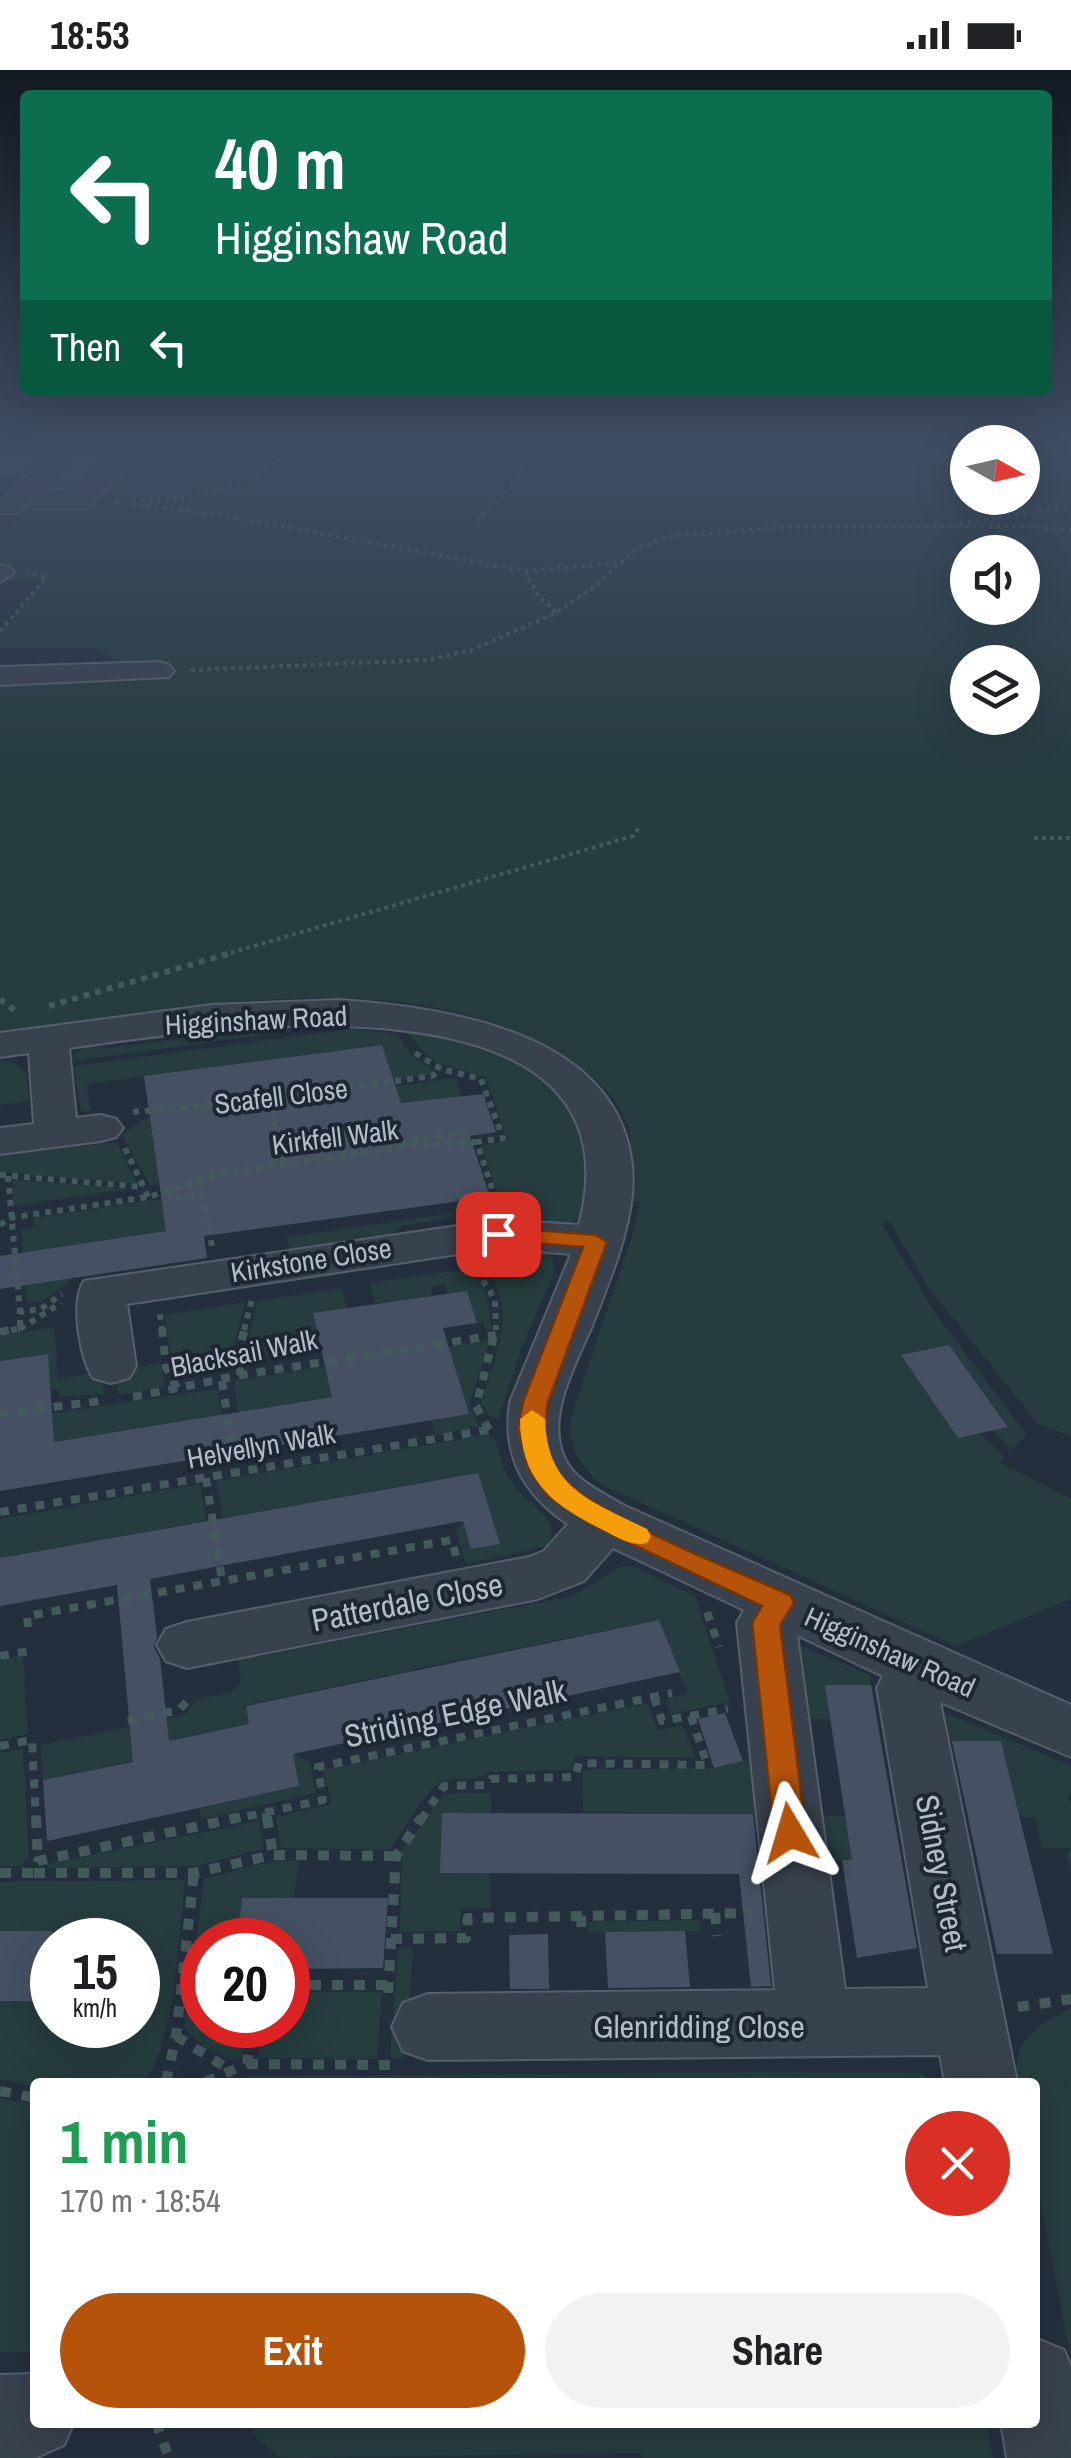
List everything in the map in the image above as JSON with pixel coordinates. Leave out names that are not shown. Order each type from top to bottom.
[{"type":"street","points":[[0,676],[159,671]]},
{"type":"street","name":"Higginshaw Road","points":[[0,1045],[43,1024],[340,1012],[454,1029],[544,1060],[582,1093],[598,1116],[607,1140],[610,1187],[596,1242],[536,1402],[510,1430],[558,1490],[605,1520],[918,1666],[1071,1732]]},
{"type":"street","points":[[43,1024],[56,1134]]},
{"type":"street","points":[[3,1164],[56,1134],[109,1120]]},
{"type":"street","name":"Kirkstone Close","points":[[117,1388],[101,1292],[498,1234],[596,1242]]},
{"type":"street","name":"Patterdale Close","points":[[189,1671],[538,1577],[564,1566],[605,1520]]},
{"type":"street","points":[[780,1603],[766,1623],[814,2025]]},
{"type":"street","name":"Sidney Street","points":[[918,1666],[907,1688],[975,2052]]},
{"type":"street","name":"Glenridding Close","points":[[397,2032],[814,2025],[975,2052]]},
{"type":"street","points":[[0,2417],[30,2416]]},
{"type":"path","points":[[457,558],[525,571],[618,564]]},
{"type":"path","points":[[159,671],[428,660],[498,642],[556,612],[594,587],[626,558]]},
{"type":"path","points":[[525,571],[537,594],[556,612]]},
{"type":"path","points":[[43,1024],[633,836],[640,826]]},
{"type":"path","points":[[1034,838],[1071,838]]},
{"type":"path","points":[[407,1042],[414,1053],[441,1069],[482,1079],[503,1138],[476,1142],[502,1218]]},
{"type":"path","name":"Scafell Close","points":[[109,1120],[432,1076],[441,1069]]},
{"type":"path","points":[[269,1098],[285,1164]]},
{"type":"path","name":"Kirkfell Walk","points":[[9,1218],[148,1197],[228,1172],[402,1147],[476,1142]]},
{"type":"path","points":[[20,1312],[15,1228],[9,1218],[3,1164],[146,1188],[148,1197]]},
{"type":"path","points":[[200,1181],[214,1262]]},
{"type":"path","points":[[167,1191],[174,1198],[202,1196]]},
{"type":"path","points":[[0,1225],[9,1218]]},
{"type":"path","points":[[466,1266],[492,1283],[496,1335],[476,1406],[510,1430]]},
{"type":"path","points":[[241,1374],[238,1356],[252,1298]]},
{"type":"path","points":[[160,1312],[166,1367],[177,1389]]},
{"type":"path","name":"Blacksail Walk","points":[[0,1414],[117,1388],[177,1389],[222,1382],[241,1374],[496,1335]]},
{"type":"path","points":[[222,1382],[236,1473]]},
{"type":"path","name":"Helvellyn Walk","points":[[0,1512],[510,1430]]},
{"type":"path","points":[[206,1478],[222,1580]]},
{"type":"path","points":[[28,1627],[27,1616],[452,1540]]},
{"type":"path","points":[[0,1656],[30,1650]]},
{"type":"path","points":[[128,1720],[179,1710],[189,1671]]},
{"type":"path","name":"Striding Edge Walk","points":[[38,1861],[324,1800],[318,1767],[672,1692]]},
{"type":"path","points":[[654,1697],[662,1721],[738,1707]]},
{"type":"path","points":[[397,2032],[391,1939],[396,1856],[444,1786],[486,1785],[491,1779],[575,1777],[579,1763],[707,1764],[692,1716]]},
{"type":"path","points":[[0,1746],[32,1740],[38,1861],[33,1872]]},
{"type":"path","points":[[266,1813],[273,1855]]},
{"type":"path","points":[[0,1873],[194,1872],[273,1855],[396,1856]]},
{"type":"path","points":[[167,2078],[176,2036],[194,1872]]},
{"type":"path","points":[[715,1913],[717,1936]]},
{"type":"path","points":[[391,1939],[466,1938],[468,1918],[760,1913]]},
{"type":"path","points":[[581,1916],[582,1937]]},
{"type":"path","points":[[310,1994],[397,2032]]},
{"type":"path","points":[[220,2078],[247,2064],[397,2032]]},
{"type":"path","points":[[176,2036],[230,2070]]},
{"type":"path","points":[[247,2064],[249,2048]]},
{"type":"path","points":[[0,2090],[30,2097]]},
{"type":"path","points":[[158,2428],[169,2458]]},
{"type":"green space","points":[[0,558],[950,558],[950,625],[1040,625],[1040,558],[1071,558],[1071,1436],[1038,1424],[929,1288],[889,1221],[881,1223],[936,1314],[1027,1435],[1011,1450],[993,1430],[1008,1426],[949,1345],[902,1355],[1004,1457],[999,1462],[1071,1499],[1071,1599],[956,1646],[600,1484],[574,1448],[570,1420],[640,1202],[626,1200],[630,1142],[622,1113],[600,1083],[560,1054],[498,1024],[430,1007],[359,999],[211,1004],[0,1032],[0,679],[126,667],[94,648],[0,648],[0,634],[43,581],[2,580],[11,568],[0,566]]},
{"type":"green space","points":[[311,1028],[81,1060],[70,1057],[89,1045],[107,1048]]},
{"type":"green space","points":[[351,1029],[397,1034],[411,1055],[434,1071],[430,1075],[368,1083],[365,1073],[390,1069],[382,1045],[87,1084],[90,1111],[81,1112],[74,1066]]},
{"type":"green space","points":[[406,1030],[481,1047],[514,1059],[555,1087],[589,1147],[582,1216],[566,1225],[506,1220],[482,1145],[508,1140],[485,1077],[441,1064],[423,1052]]},
{"type":"green space","points":[[0,1061],[12,1062],[27,1073],[29,1101],[0,1105]]},
{"type":"green space","points":[[456,1078],[462,1097],[283,1121],[278,1101]]},
{"type":"green space","points":[[155,1112],[153,1139],[159,1184],[151,1186],[122,1135]]},
{"type":"green space","points":[[116,1142],[137,1184],[0,1172],[0,1156]]},
{"type":"green space","points":[[13,1180],[129,1189],[13,1206]]},
{"type":"green space","points":[[162,1199],[203,1226],[33,1251],[35,1284],[74,1278],[43,1301],[27,1303],[21,1230],[35,1227],[34,1218]]},
{"type":"green space","points":[[453,1213],[455,1218],[404,1225],[391,1234],[290,1249],[287,1237]]},
{"type":"green space","points":[[520,1248],[547,1254],[555,1270],[521,1350],[498,1420],[481,1403],[498,1346],[502,1307],[498,1290],[488,1274],[471,1262],[469,1252]]},
{"type":"green space","points":[[468,1269],[484,1282],[492,1330],[487,1331],[483,1322],[477,1323],[467,1291],[449,1294],[445,1284],[430,1286],[432,1296],[375,1304],[369,1283]]},
{"type":"green space","points":[[342,1288],[347,1308],[313,1314],[320,1346],[244,1358],[257,1301]]},
{"type":"green space","points":[[245,1302],[231,1357],[172,1366],[165,1315]]},
{"type":"green space","points":[[54,1327],[58,1379],[102,1372],[104,1394],[59,1397],[58,1389],[50,1390],[48,1354],[0,1361],[0,1336]]},
{"type":"green space","points":[[490,1340],[470,1403],[479,1427],[435,1435],[431,1420],[469,1414],[421,1382],[238,1413],[234,1381]]},
{"type":"green space","points":[[161,1363],[165,1387],[119,1395],[115,1371]]},
{"type":"green space","points":[[217,1389],[222,1415],[66,1440],[66,1448],[0,1421]]},
{"type":"green space","points":[[487,1435],[494,1438],[512,1483],[547,1520],[551,1536],[547,1546],[466,1564],[456,1532],[463,1521],[471,1549],[500,1544],[477,1473],[223,1518],[216,1481]]},
{"type":"green space","points":[[200,1484],[206,1521],[0,1558],[0,1519]]},
{"type":"green space","points":[[619,1567],[635,1567],[695,1596],[730,1702],[671,1714],[665,1700],[688,1693],[658,1620],[411,1670],[414,1684],[393,1688],[389,1675],[246,1705],[254,1757],[236,1727],[189,1736],[191,1749],[43,1780],[41,1745],[185,1715],[197,1699],[232,1692],[241,1681],[238,1660],[573,1596]]},
{"type":"green space","points":[[781,1638],[870,1675],[871,1685],[826,1685],[830,1719],[790,1719]]},
{"type":"green space","points":[[23,1656],[28,1734],[0,1740],[0,1660]]},
{"type":"green space","points":[[647,1703],[658,1730],[682,1725],[696,1758],[575,1756],[572,1770],[490,1772],[444,1781],[422,1800],[390,1850],[281,1848],[276,1817],[331,1804],[324,1770]]},
{"type":"green space","points":[[944,1712],[1071,1766],[1071,1792],[1067,1799],[1071,1802],[1071,1875],[1067,1855],[1070,1848],[1042,1848],[1035,1817],[1020,1817],[1001,1741],[950,1741]]},
{"type":"green space","points":[[23,1749],[29,1857],[22,1866],[0,1866],[0,1753]]},
{"type":"green space","points":[[293,1754],[310,1762],[316,1793],[201,1819],[199,1809],[245,1798],[245,1790],[262,1794],[298,1787]]},
{"type":"green space","points":[[759,1757],[766,1814],[583,1812],[582,1770],[714,1768]]},
{"type":"green space","points":[[491,1793],[491,1813],[440,1873],[490,1873],[490,1908],[461,1909],[460,1931],[399,1932],[403,1849],[445,1794]]},
{"type":"green space","points":[[802,1816],[846,1816],[851,1853],[901,1852],[902,1859],[808,1860]]},
{"type":"green space","points":[[259,1821],[263,1849],[196,1866],[47,1868],[48,1864]]},
{"type":"green space","points":[[272,1861],[299,1861],[294,1898],[243,1898],[240,1918],[199,1918],[204,1879]]},
{"type":"green space","points":[[185,1880],[168,2020],[161,2047],[144,2078],[30,2078],[30,2085],[0,2079],[0,2001],[30,2001],[30,2048],[160,2048],[160,1918],[30,1918],[30,1931],[0,1931],[0,1882]]},
{"type":"green space","points":[[700,1920],[701,1931],[589,1933],[588,1922]]},
{"type":"green space","points":[[398,1948],[413,1948],[406,2058],[390,2058]]},
{"type":"green space","points":[[310,1992],[382,1992],[377,2059],[259,2058],[260,2048],[310,2048]]},
{"type":"green space","points":[[1071,2008],[1071,2360],[1040,2199],[1040,2078],[1018,2078],[1017,2068],[1022,2045],[1047,2021]]},
{"type":"green space","points":[[206,2048],[244,2048],[243,2055],[233,2060]]},
{"type":"green space","points":[[777,2072],[920,2073],[928,2078],[247,2078]]},
{"type":"green space","points":[[0,2098],[30,2104],[30,2352],[0,2352]]},
{"type":"green space","points":[[254,2428],[988,2428],[993,2458],[642,2458],[641,2453],[281,2458],[253,2435]]},
{"type":"building","points":[[382,1045],[401,1103],[483,1094],[496,1132],[470,1136],[490,1197],[204,1236],[207,1258],[0,1289],[0,1256],[166,1231],[144,1076]]},
{"type":"building","points":[[467,1291],[477,1323],[443,1328],[469,1414],[0,1491],[0,1361],[48,1354],[54,1442],[332,1397],[313,1313]]},
{"type":"building","points":[[949,1345],[1008,1427],[958,1438],[901,1355]]},
{"type":"building","points":[[478,1473],[500,1544],[471,1549],[463,1521],[150,1579],[157,1637],[154,1647],[160,1659],[169,1741],[249,1724],[246,1706],[659,1620],[680,1672],[293,1754],[299,1786],[47,1841],[43,1780],[133,1762],[117,1585],[0,1606],[0,1558]]},
{"type":"building","points":[[825,1685],[871,1685],[917,1948],[857,1958],[842,1860],[852,1860]]},
{"type":"building","points":[[725,1713],[743,1761],[714,1768],[698,1719]]},
{"type":"building","points":[[952,1741],[1001,1741],[1053,1954],[997,1954]]},
{"type":"building","points":[[442,1813],[753,1814],[771,1986],[751,1987],[739,1874],[440,1873]]},
{"type":"building","points":[[242,1898],[388,1898],[383,1968],[310,1969],[310,1918],[240,1918]]},
{"type":"building","points":[[0,1931],[30,1931],[30,2001],[0,2001]]},
{"type":"building","points":[[685,1931],[690,1987],[608,1988],[605,1932]]},
{"type":"building","points":[[548,1934],[549,1989],[510,1989],[509,1935]]},
{"type":"slow traffic","points":[[532,1419],[533,1446],[542,1470],[558,1490],[578,1506],[637,1536]]},
{"type":"route","points":[[498,1234],[544,1234],[596,1242],[536,1402],[530,1429],[542,1470],[578,1506],[780,1603],[766,1623],[790,1833]]}]
